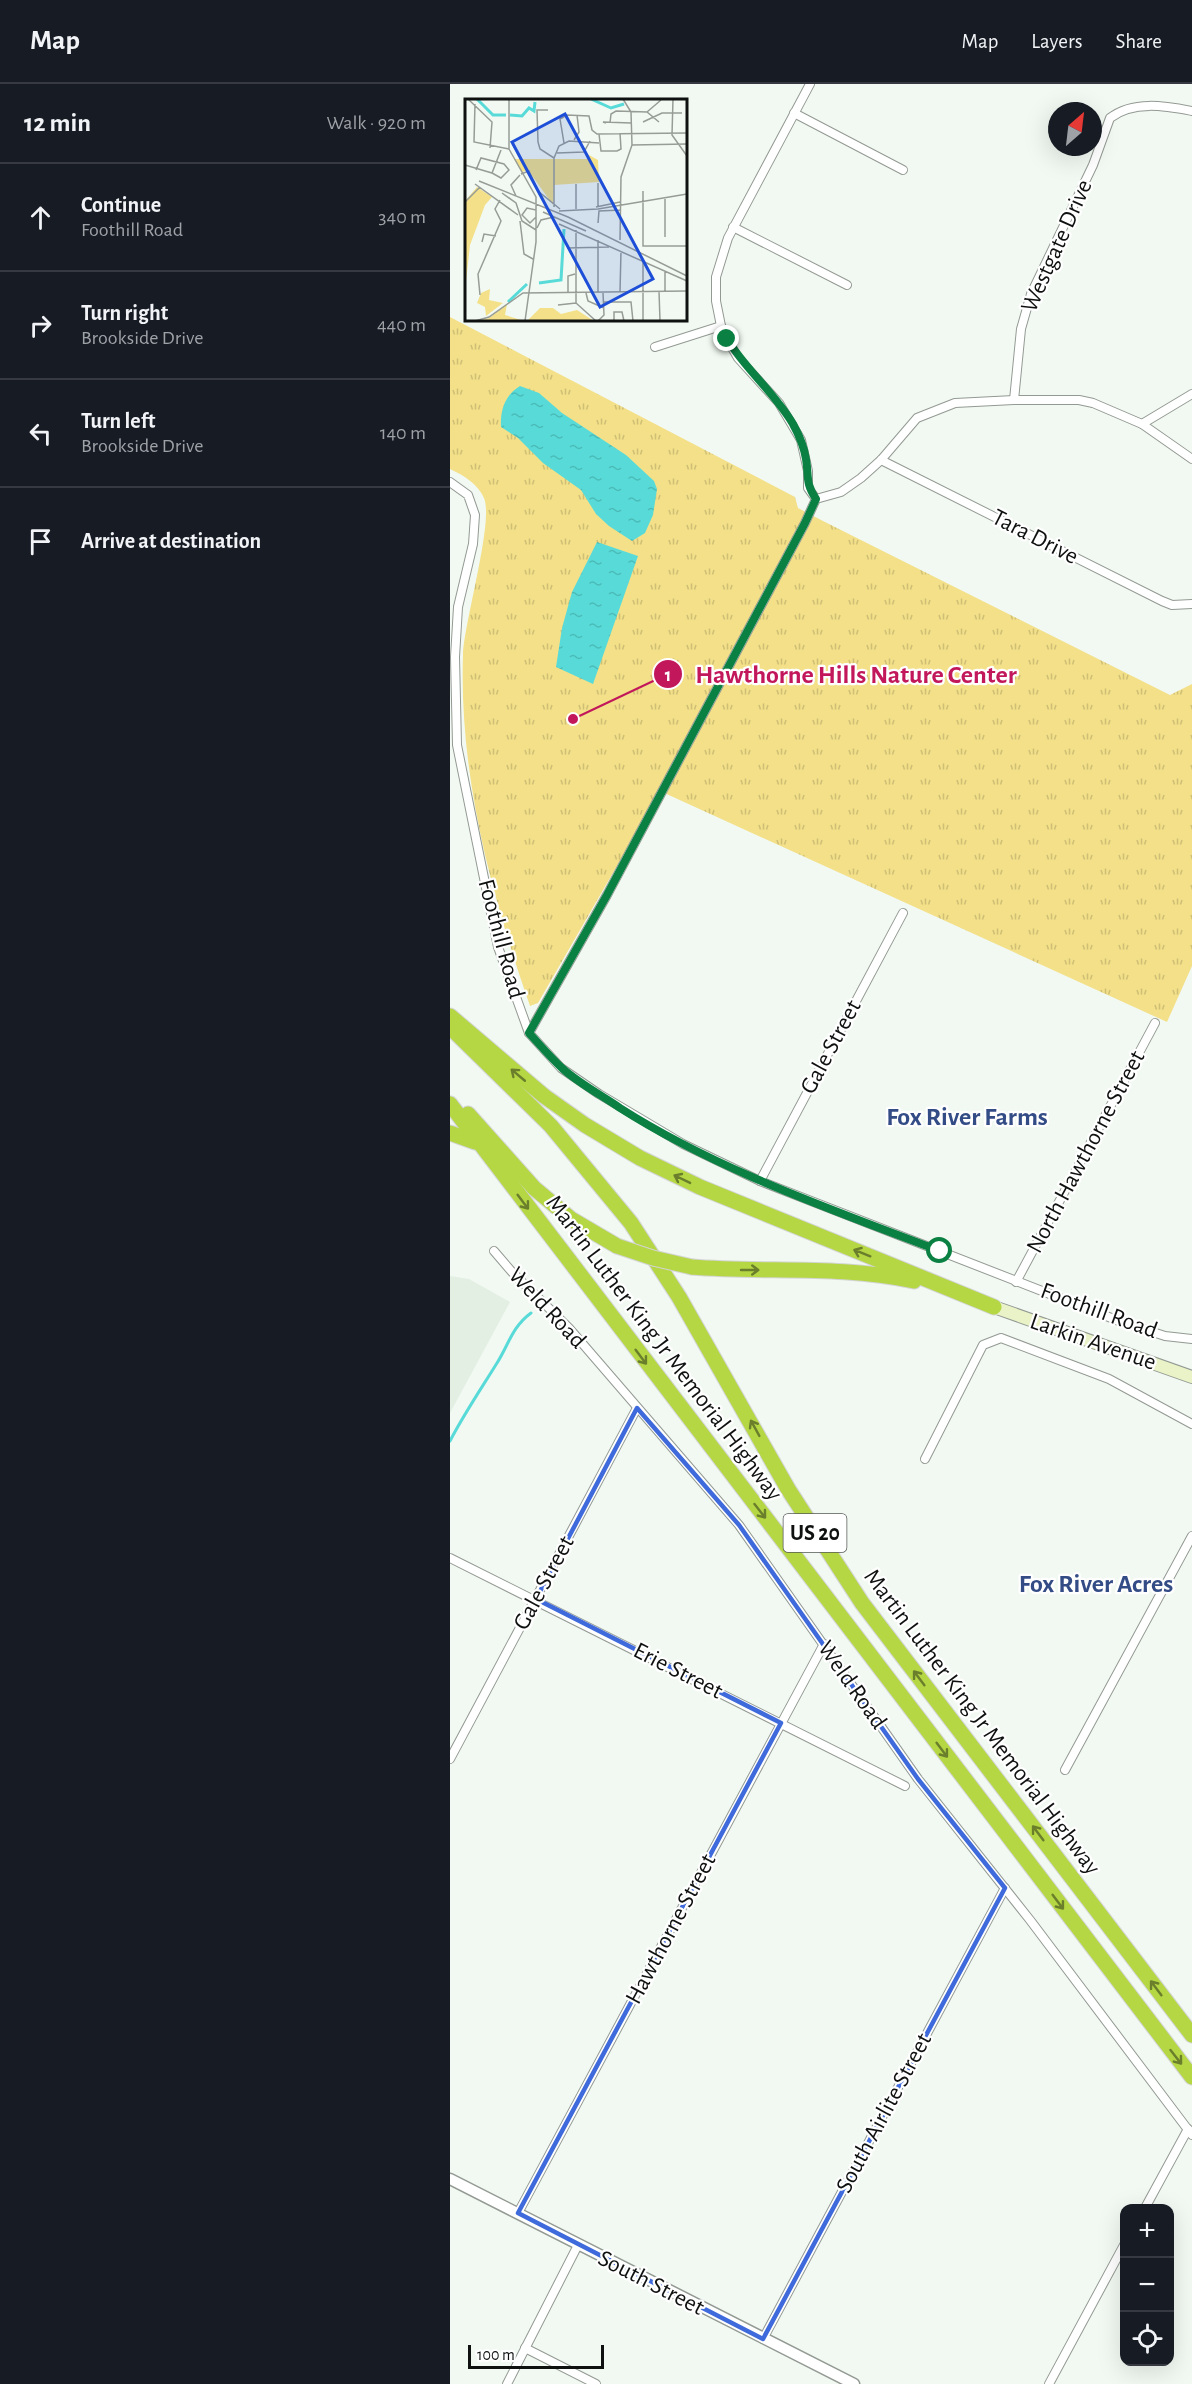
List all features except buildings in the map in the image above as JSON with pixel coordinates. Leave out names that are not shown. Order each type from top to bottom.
[{"type":"highway","points":[[450,1016],[544,1096],[585,1125],[640,1158],[700,1187],[994,1307]]},
{"type":"highway","name":"Martin Luther King Jr Memorial Highway","points":[[450,1027],[551,1126],[631,1223],[697,1327],[788,1489],[862,1603],[1192,2034]]},
{"type":"highway","points":[[450,1094],[534,1188],[571,1220],[617,1246],[653,1258],[692,1267],[727,1270],[847,1271],[892,1276],[994,1307]]},
{"type":"highway","name":"Martin Luther King Jr Memorial Highway","points":[[450,1104],[1192,2077]]},
{"type":"highway","points":[[450,1112],[503,1176]]},
{"type":"highway","points":[[450,1133],[475,1142]]},
{"type":"main road","name":"Larkin Avenue","points":[[994,1307],[1192,1377]]},
{"type":"street","points":[[810,84],[733,227],[716,277],[716,301],[721,326],[738,358],[779,403],[801,440],[806,456],[808,488],[816,499]]},
{"type":"street","name":"Westgate Drive","points":[[1014,400],[1021,329],[1031,294],[1093,165],[1110,118],[1129,107],[1166,107],[1192,111]]},
{"type":"street","points":[[794,113],[903,170]]},
{"type":"street","points":[[733,227],[848,285]]},
{"type":"street","points":[[656,347],[721,326]]},
{"type":"street","points":[[1142,424],[1192,394]]},
{"type":"street","points":[[529,1033],[664,790],[816,499],[841,492],[861,478],[918,418],[955,403],[1079,400],[1106,407],[1142,424],[1192,459]]},
{"type":"street","name":"Tara Drive","points":[[880,460],[1162,601],[1172,605],[1192,604]]},
{"type":"street","name":"Foothill Road","points":[[450,483],[468,495],[475,515],[473,544],[458,607],[455,657],[457,745],[498,947],[529,1033],[561,1068],[607,1099],[683,1144],[760,1181],[1119,1321],[1165,1336],[1192,1339]]},
{"type":"street","name":"Gale Street","points":[[760,1181],[903,913]]},
{"type":"street","name":"North Hawthorne Street","points":[[1017,1282],[1155,1023]]},
{"type":"street","name":"Weld Road","points":[[494,1251],[568,1328],[739,1526],[918,1779],[1005,1888],[1190,2132]]},
{"type":"street","points":[[925,1459],[983,1345],[1000,1338],[1109,1379],[1192,1424]]},
{"type":"street","name":"Gale Street","points":[[450,1759],[637,1408]]},
{"type":"street","points":[[1065,1770],[1192,1536]]},
{"type":"street","name":"Erie Street","points":[[450,1558],[536,1599],[905,1786]]},
{"type":"street","name":"Hawthorne Street","points":[[518,2213],[824,1644]]},
{"type":"street","name":"South Airlite Street","points":[[763,2339],[1005,1888]]},
{"type":"street","points":[[1146,2204],[1190,2132]]},
{"type":"street","name":"South Street","points":[[450,2179],[854,2384]]},
{"type":"street","points":[[507,2384],[578,2245]]},
{"type":"street","points":[[1049,2384],[1120,2254]]},
{"type":"street","points":[[525,2348],[596,2384]]},
{"type":"highlighted area","points":[[637,1408],[739,1525],[918,1779],[1005,1888],[763,2339],[518,2213],[781,1723],[536,1599]]},
{"type":"shaded area","points":[[450,1276],[469,1279],[510,1302],[450,1413]]},
{"type":"green space","points":[[450,317],[795,497],[798,508],[1170,695],[1192,684],[1192,966],[1167,1022],[660,791],[538,1003],[530,1006],[503,921],[480,834],[466,745],[463,655],[482,549],[486,510],[484,498],[478,488],[465,477],[450,469]]},
{"type":"water","points":[[520,386],[539,393],[562,413],[626,455],[654,481],[657,489],[653,515],[645,533],[632,541],[609,526],[596,514],[581,490],[543,463],[518,438],[501,427],[504,403]]},
{"type":"water","points":[[597,542],[638,556],[593,684],[556,667],[562,628],[572,592]]},
{"type":"waterway","points":[[450,1441],[515,1330],[531,1313]]},
{"type":"place","name":"Hawthorne Hills Nature Center","points":[[573,719]]},
{"type":"district","name":"Fox River Farms","points":[[967,1117]]},
{"type":"district","name":"Fox River Acres","points":[[1096,1584]]},
{"type":"route","points":[[727,339],[738,358],[765,386],[792,423],[806,456],[808,488],[816,499],[669,780],[529,1033],[561,1068],[575,1079],[707,1157],[760,1181],[940,1251]]}]
